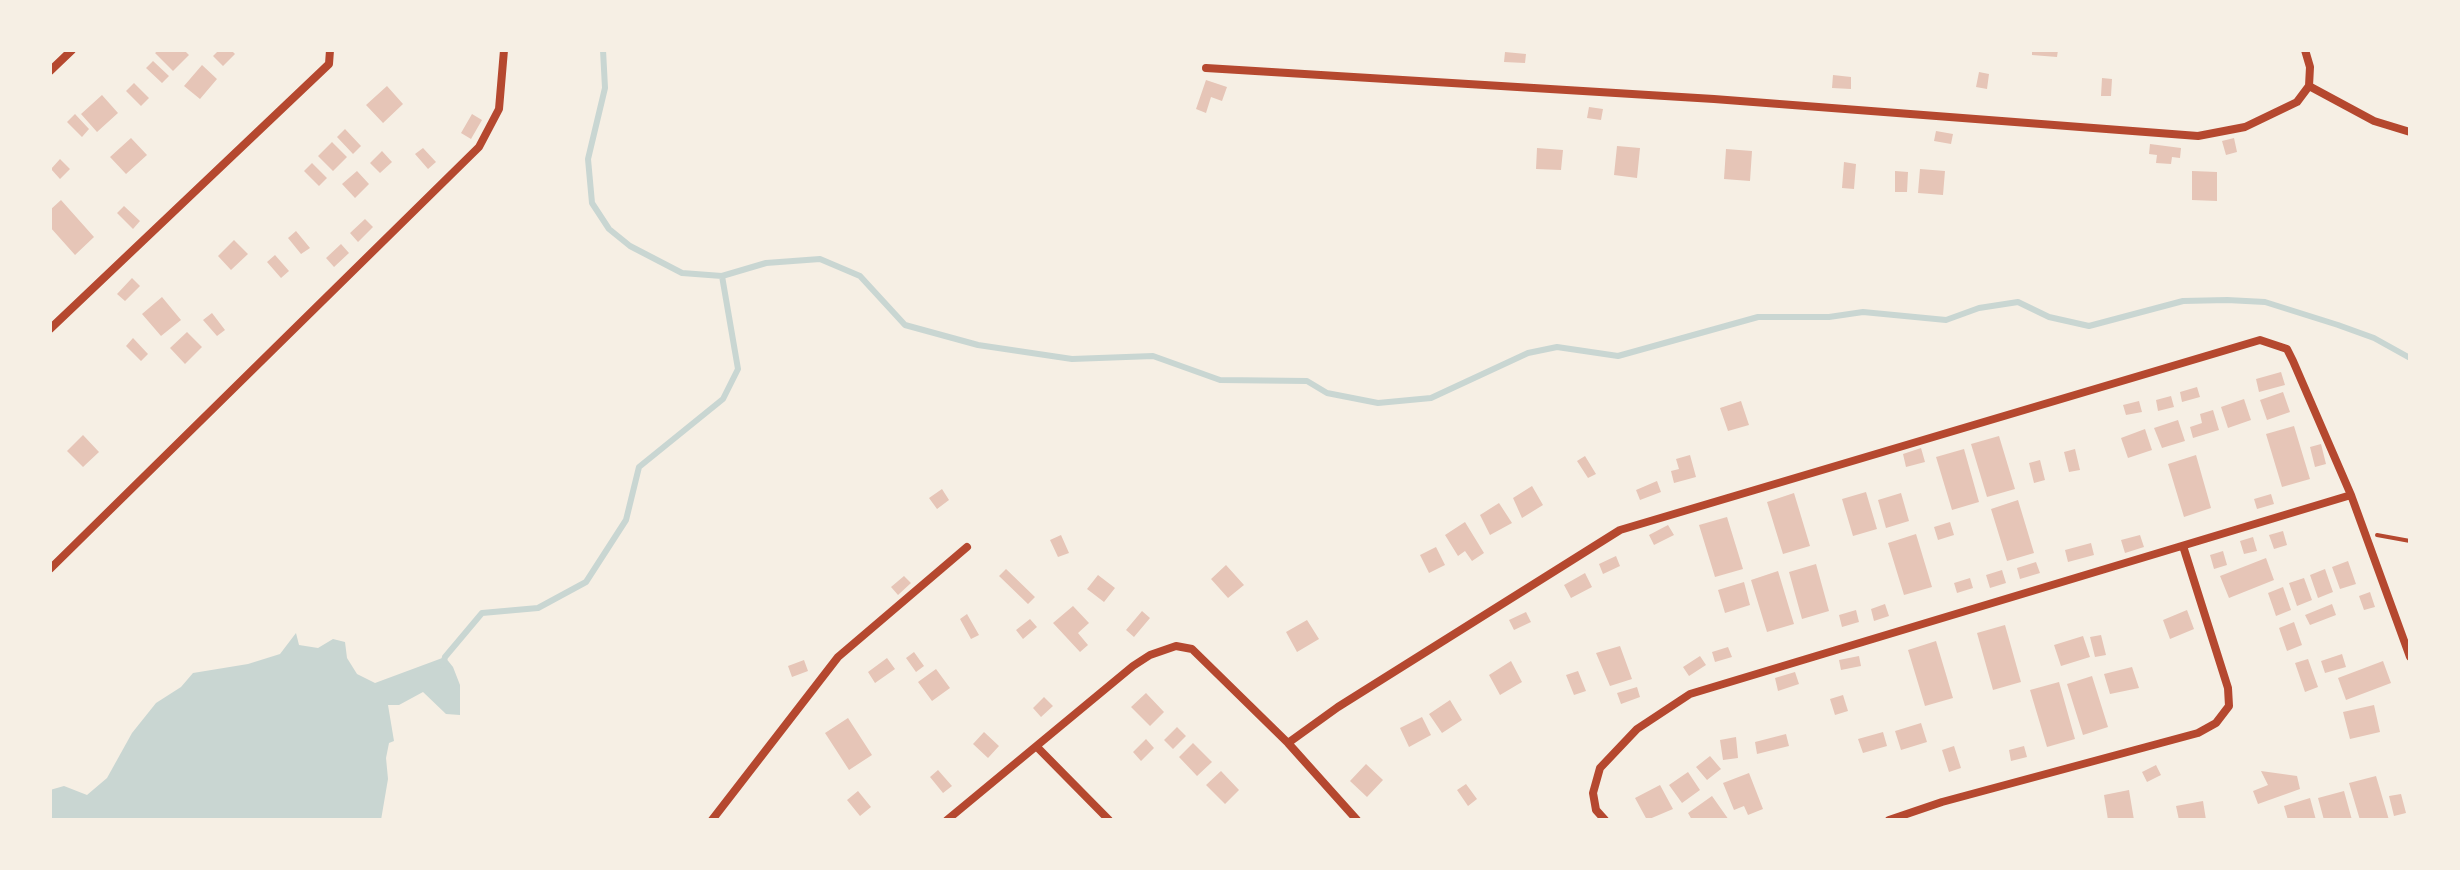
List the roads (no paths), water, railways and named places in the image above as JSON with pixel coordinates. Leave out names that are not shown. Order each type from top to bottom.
[{"type":"street","points":[[50,71],[72,50]]},
{"type":"street","points":[[50,329],[329,64],[330,50]]},
{"type":"street","points":[[50,569],[479,147],[499,109],[504,50]]},
{"type":"street","points":[[1206,68],[1714,99],[2198,136],[2245,127],[2297,102],[2309,86],[2310,67],[2305,50]]},
{"type":"street","points":[[2309,86],[2374,121],[2410,132]]},
{"type":"street","points":[[1288,743],[1351,699],[1620,530],[2260,340],[2287,349],[2351,495],[2410,657]]},
{"type":"street","points":[[1605,820],[1596,810],[1593,793],[1600,768],[1637,729],[1690,694],[2351,495]]},
{"type":"street","points":[[1889,820],[1942,802],[2198,733],[2216,723],[2229,706],[2228,688],[2183,546]]},
{"type":"street","points":[[712,820],[838,657],[967,547]]},
{"type":"street","points":[[947,820],[1133,666],[1150,655],[1176,646],[1192,649],[1288,743],[1357,820]]},
{"type":"street","points":[[1037,747],[1109,820]]},
{"type":"waterway","points":[[603,50],[605,88],[588,159],[592,203],[609,229],[630,246],[682,273],[722,276],[766,263],[820,259],[860,276],[905,325],[978,345],[1072,359],[1153,356],[1220,380],[1307,381],[1327,393],[1378,403],[1431,398],[1528,353],[1557,347],[1618,356],[1758,317],[1829,317],[1863,312],[1946,320],[1979,308],[2018,302],[2049,317],[2089,326],[2183,301],[2227,300],[2265,302],[2338,325],[2374,338],[2410,358]]},
{"type":"waterway","points":[[443,665],[445,657],[482,613],[538,608],[586,582],[626,520],[639,467],[723,399],[738,369],[722,276]]}]
